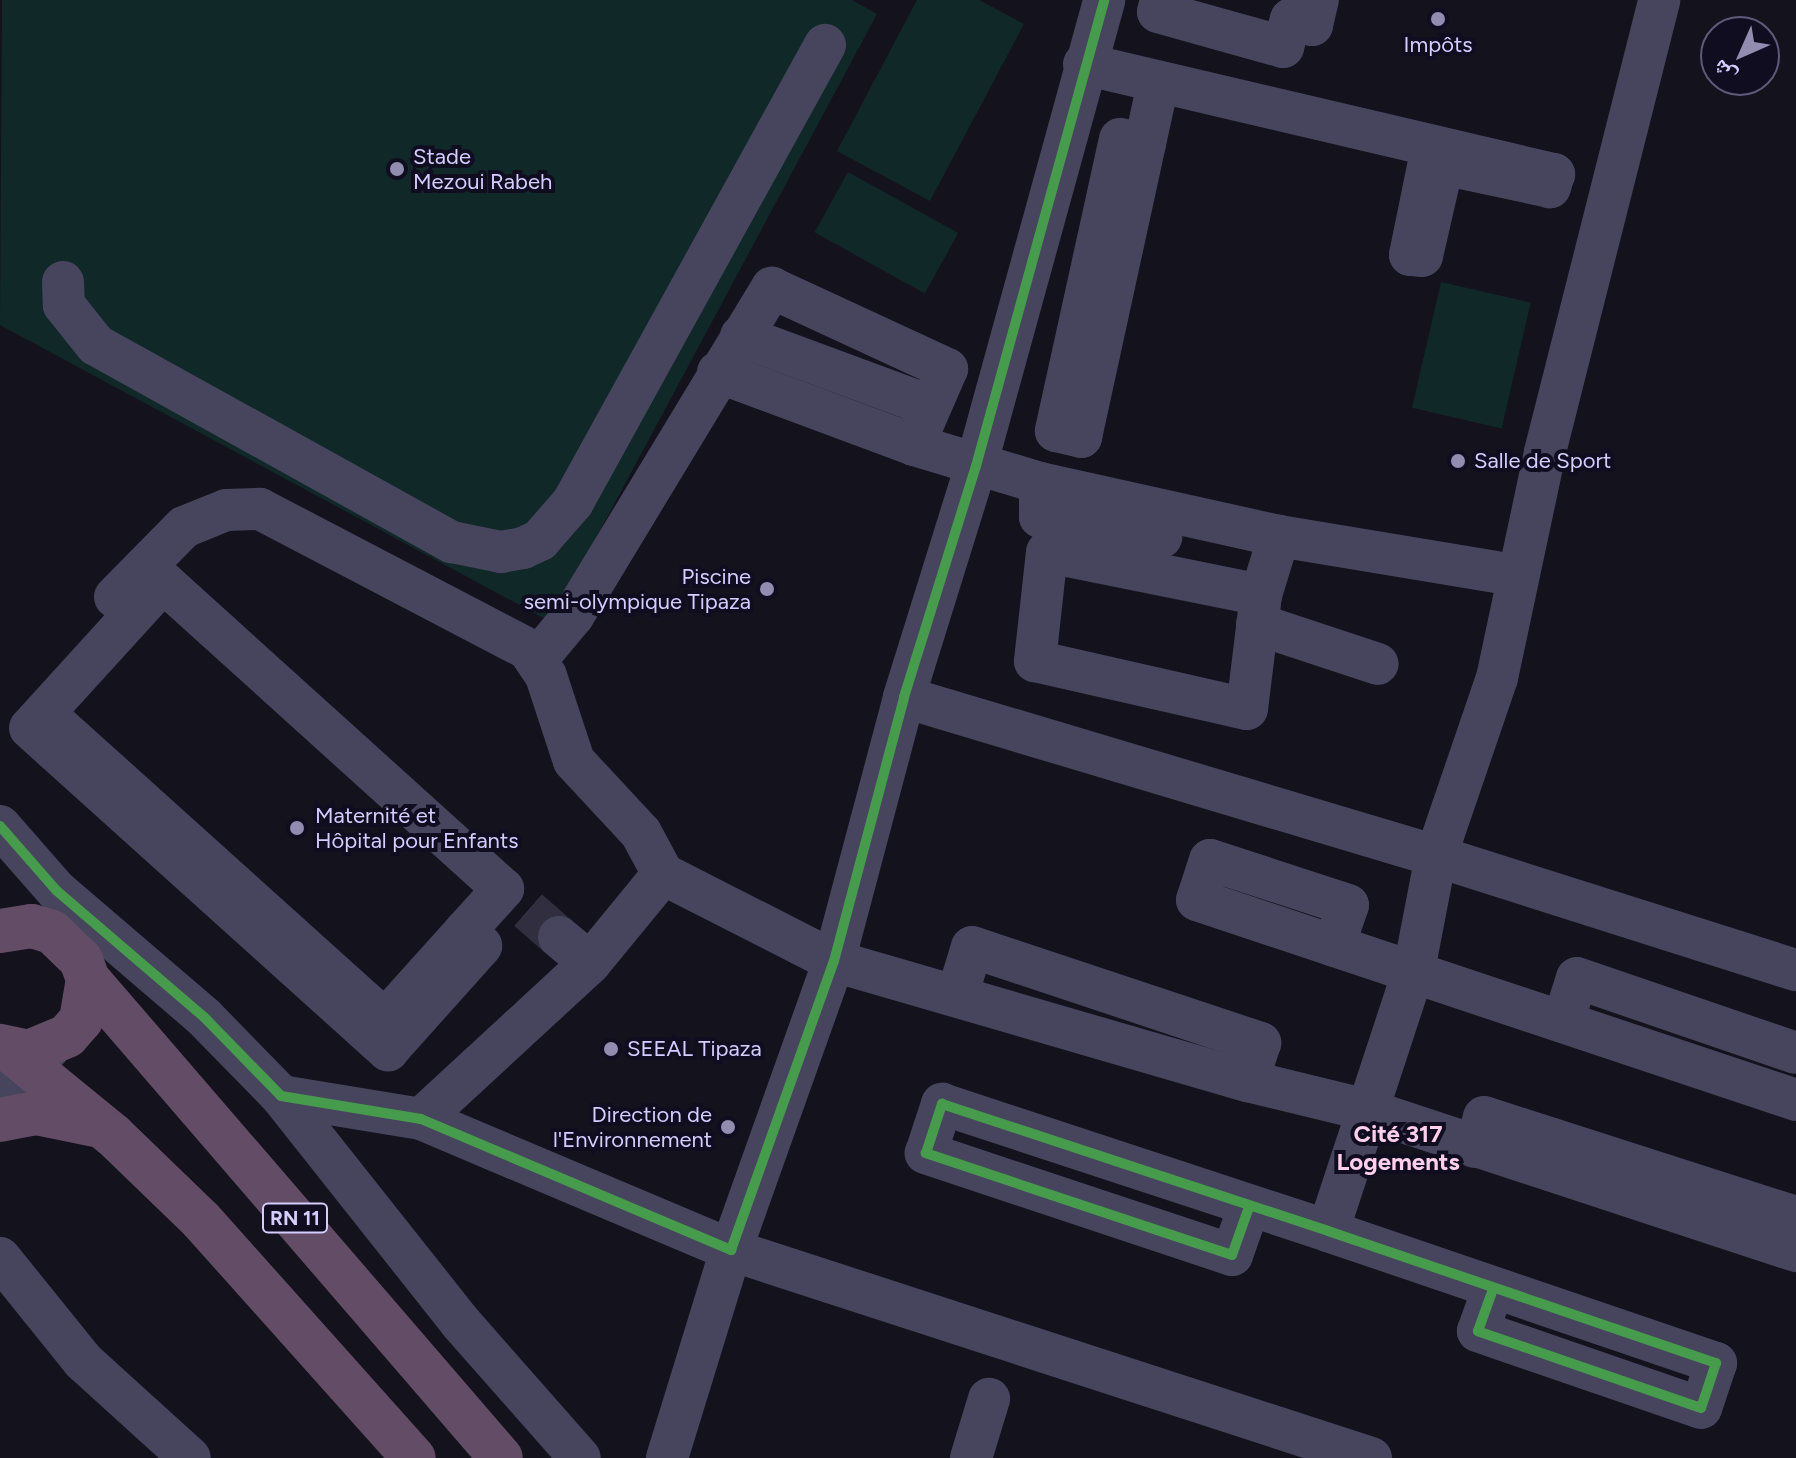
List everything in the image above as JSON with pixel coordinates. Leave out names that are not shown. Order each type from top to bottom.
[{"type":"highway","points":[[0,931],[32,926],[84,949],[81,1020],[22,1052],[113,1135],[261,1284],[414,1458]]},
{"type":"highway","name":"RN 11","points":[[84,949],[501,1458]]},
{"type":"highway","points":[[0,1120],[36,1113],[63,1115],[113,1135]]},
{"type":"street","points":[[667,1458],[731,1250],[834,961],[904,697],[976,466],[1104,0]]},
{"type":"street","points":[[1161,0],[1158,12],[1238,17],[1283,47],[1291,19],[1312,25],[1318,0]]},
{"type":"street","points":[[1328,1231],[1414,970],[1436,856],[1497,678],[1545,452],[1659,0]]},
{"type":"street","points":[[63,282],[64,305],[96,345],[452,542],[501,552],[523,548],[558,523],[573,502],[825,45]]},
{"type":"street","points":[[1084,64],[1158,85],[1432,147]]},
{"type":"street","points":[[1035,256],[1104,274],[1145,144],[1158,85]]},
{"type":"street","points":[[537,659],[573,616],[718,372],[772,288],[947,369],[914,445]]},
{"type":"street","points":[[741,336],[930,406]]},
{"type":"street","points":[[718,372],[976,466],[1276,546],[1496,572]]},
{"type":"street","points":[[0,724],[168,538],[209,515],[243,508],[260,509],[516,640],[537,659],[574,761],[641,833],[663,874],[834,961],[1248,1081],[1367,1110],[1796,1251]]},
{"type":"street","points":[[1276,546],[1259,610],[1247,709],[1035,661],[1047,552],[1259,610],[1378,664]]},
{"type":"street","points":[[163,582],[515,900],[465,931],[385,1020],[45,714],[163,582]]},
{"type":"street","points":[[904,697],[1436,856],[1796,970]]},
{"type":"street","points":[[0,826],[48,882],[84,949],[204,1017],[281,1096],[460,1322],[580,1458]]},
{"type":"street","points":[[421,1119],[575,950],[663,874]]},
{"type":"street","points":[[1334,946],[1414,970],[1796,1100]]},
{"type":"street","points":[[1563,1022],[1577,978],[1796,1053]]},
{"type":"street","points":[[0,1097],[22,1052]]},
{"type":"street","points":[[281,1096],[421,1119],[731,1250],[1371,1458]]},
{"type":"street","points":[[1249,1207],[1232,1255],[926,1153],[942,1104],[1328,1231],[1716,1363],[1701,1408],[1478,1331],[1493,1289]]},
{"type":"street","points":[[1475,1147],[1484,1117],[1796,1217]]},
{"type":"street","points":[[0,1258],[83,1361],[190,1458]]},
{"type":"street","points":[[971,1458],[989,1399]]},
{"type":"green space","name":"Stade Mezoui Rabeh","points":[[2,0],[852,0],[877,14],[551,622],[0,325]]},
{"type":"green space","points":[[917,0],[979,0],[1024,24],[930,201],[837,151]]},
{"type":"green space","points":[[848,172],[958,233],[925,293],[815,232]]},
{"type":"green space","points":[[1441,282],[1531,303],[1502,428],[1412,408]]},
{"type":"tunnel","points":[[528,910],[559,937]]},
{"type":"cycle path","points":[[0,826],[57,891],[204,1017],[281,1096],[421,1119],[731,1250],[834,961],[904,697],[976,466],[1104,0]]},
{"type":"cycle path","points":[[1249,1207],[1232,1255],[926,1153],[942,1104],[1328,1231],[1716,1363],[1701,1408],[1478,1331],[1493,1289]]},
{"type":"place","name":"Impôts","points":[[1438,19]]},
{"type":"place","name":"Stade Mezoui Rabeh","points":[[397,169]]},
{"type":"place","name":"Salle de Sport","points":[[1458,461]]},
{"type":"place","name":"Piscine semi-olympique Tipaza","points":[[767,589]]},
{"type":"place","name":"Maternité et Hôpital pour Enfants","points":[[297,828]]},
{"type":"place","name":"SEEAL Tipaza","points":[[611,1049]]},
{"type":"place","name":"Direction de l'Environnement","points":[[728,1127]]},
{"type":"district","name":"Cité 317 Logements","points":[[1398,1148]]}]
